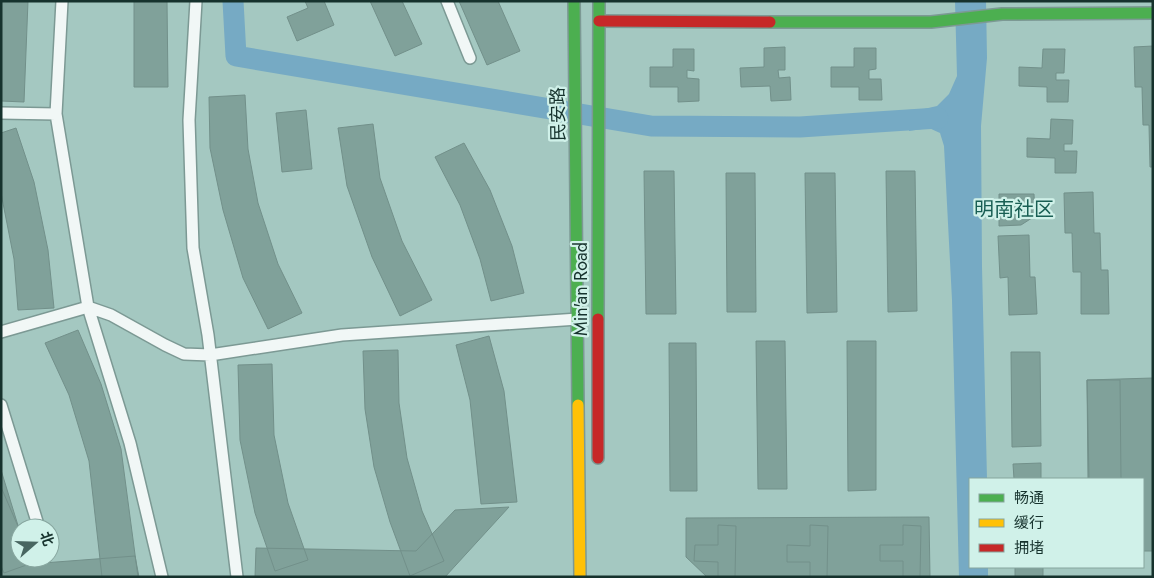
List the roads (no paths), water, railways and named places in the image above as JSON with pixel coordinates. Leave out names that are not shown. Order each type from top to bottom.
[{"type":"main road","name":"民安路","points":[[574,1],[576,158]]},
{"type":"main road","name":"Min'an Road","points":[[598,468],[599,1]]},
{"type":"main road","points":[[599,21],[931,22],[1002,14],[1153,13]]},
{"type":"main road","name":"Min'an Road","points":[[576,158],[580,577]]},
{"type":"lane","points":[[62,1],[56,114],[88,307],[130,443],[162,577]]},
{"type":"lane","points":[[196,1],[189,120],[193,239],[210,355],[236,577]]},
{"type":"lane","points":[[448,1],[470,58]]},
{"type":"lane","points":[[1080,1],[1081,13]]},
{"type":"lane","points":[[1,114],[56,114]]},
{"type":"lane","points":[[1,332],[88,307],[111,315],[184,354],[210,355],[342,335],[578,319]]},
{"type":"lane","points":[[1,405],[36,518]]},
{"type":"water","points":[[955,1],[986,1],[987,58],[981,126],[987,478],[969,478],[969,568],[988,568],[988,577],[959,577],[952,300],[944,146],[940,133],[929,128],[909,131],[908,110],[937,106],[949,94],[957,76]]},
{"type":"waterway","points":[[233,1],[236,56],[651,126],[800,127],[938,118]]},
{"type":"district","name":"明南社区","points":[[1014,209]]}]
